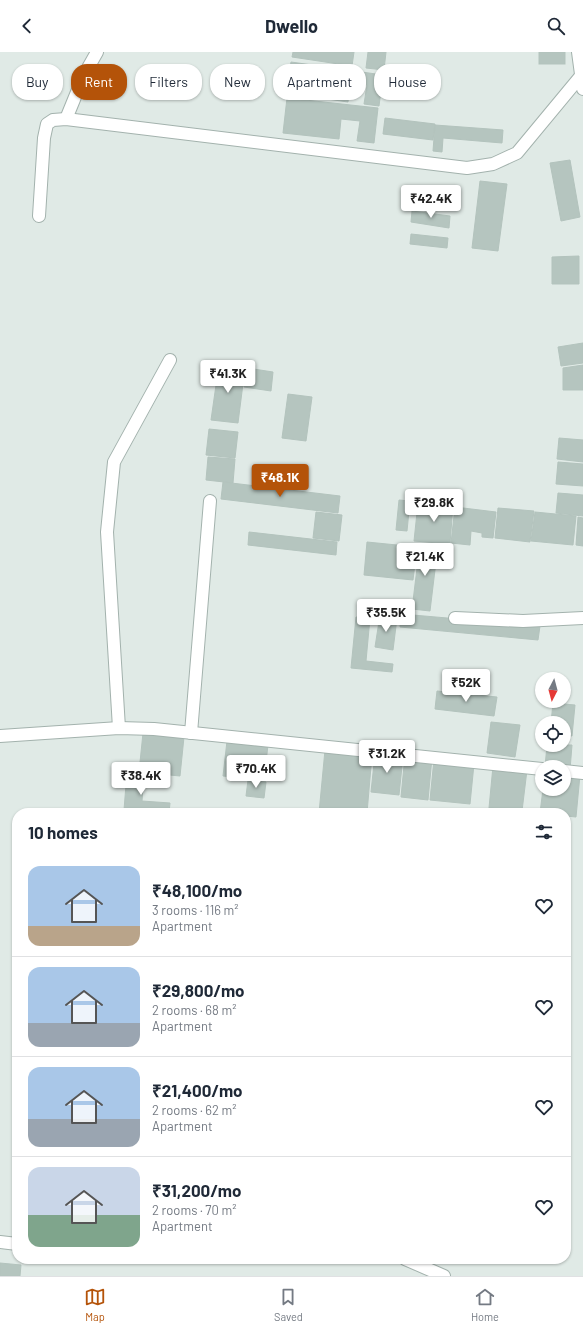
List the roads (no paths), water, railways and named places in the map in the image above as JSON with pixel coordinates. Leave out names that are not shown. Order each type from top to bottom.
[{"type":"street","points":[[66,119],[84,75],[97,52]]},
{"type":"street","points":[[39,216],[46,124],[53,120],[66,119],[467,168],[493,164],[517,153],[582,83],[578,52]]},
{"type":"street","points":[[119,728],[107,532],[114,462],[170,360]]},
{"type":"street","points":[[191,733],[210,501]]},
{"type":"street","points":[[456,618],[523,621],[583,618]]},
{"type":"street","points":[[0,736],[119,728],[154,729],[535,768]]},
{"type":"street","points":[[571,772],[583,773]]},
{"type":"street","points":[[0,1242],[12,1243]]},
{"type":"street","points":[[416,1264],[444,1276]]}]
